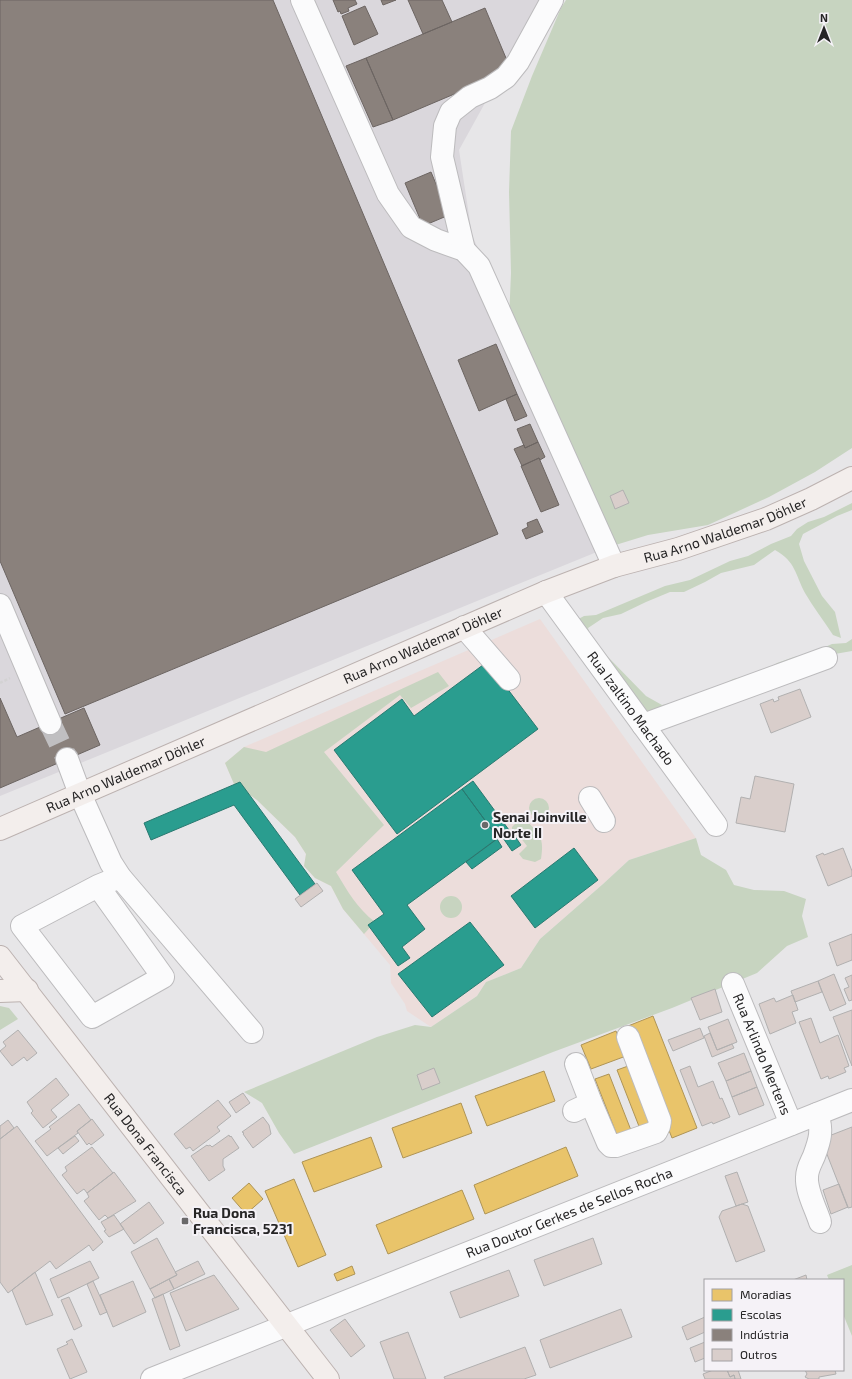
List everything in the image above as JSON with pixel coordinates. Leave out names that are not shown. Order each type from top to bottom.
[{"type":"main road","name":"Rua Arno Waldemar Döhler","points":[[0,829],[546,592],[614,566],[678,549],[766,519],[811,499],[852,478]]},
{"type":"main road","name":"Rua Dona Francisca","points":[[2,961],[27,990],[328,1379]]},
{"type":"main road","points":[[0,991],[27,990]]},
{"type":"street","points":[[302,0],[388,194],[411,227],[436,240],[464,250],[479,266],[614,566]]},
{"type":"street","points":[[464,250],[442,157],[446,126],[451,112],[470,98],[490,88],[506,77],[518,62],[552,0]]},
{"type":"street","name":"Rua Izaltino Machado","points":[[546,592],[716,825]]},
{"type":"street","points":[[0,605],[50,723]]},
{"type":"street","points":[[464,628],[509,679]]},
{"type":"street","points":[[643,725],[826,658]]},
{"type":"street","points":[[67,759],[80,794],[111,864],[120,877],[252,1032]]},
{"type":"street","points":[[590,798],[604,821]]},
{"type":"street","points":[[98,886],[163,977],[92,1017],[22,926],[98,886],[120,877]]},
{"type":"street","name":"Rua Arlindo Mertens","points":[[733,984],[791,1124]]},
{"type":"street","points":[[576,1064],[582,1107],[611,1146],[616,1146],[656,1132],[660,1121],[628,1037]]},
{"type":"street","name":"Rua Doutor Gerkes de Sellos Rocha","points":[[152,1379],[852,1100]]},
{"type":"street","points":[[817,1114],[821,1130],[809,1166],[807,1177],[808,1186],[820,1222]]},
{"type":"shaded area","points":[[0,0],[539,0],[537,9],[459,150],[472,235],[609,547],[0,796]]},
{"type":"shaded area","name":"Senai Joinville Norte II","points":[[540,619],[696,838],[629,860],[540,939],[521,968],[486,982],[477,996],[431,1027],[407,1011],[405,1004],[391,983],[390,965],[343,909],[331,886],[315,878],[304,866],[306,854],[295,837],[257,800],[234,784],[225,763],[244,747]]},
{"type":"green space","points":[[566,0],[852,0],[852,448],[815,472],[769,497],[708,525],[648,535],[609,547],[509,319],[511,273],[509,192],[511,131],[532,76],[561,8]]},
{"type":"green space","points":[[852,503],[852,510],[837,516],[803,534],[799,544],[804,561],[822,596],[835,612],[841,638],[833,635],[811,604],[791,564],[775,550],[754,565],[721,573],[684,592],[670,592],[621,614],[603,618],[588,628],[590,635],[608,657],[646,696],[662,705],[702,696],[733,679],[761,673],[777,663],[811,653],[832,644],[846,643],[852,639],[852,651],[829,655],[686,710],[645,712],[573,622],[584,616],[596,615],[665,586],[690,580],[730,561],[748,556],[791,536],[797,529],[808,522],[824,517]]},
{"type":"green space","points":[[438,672],[449,686],[411,708],[400,695],[324,752],[384,825],[336,872],[358,905],[375,922],[364,934],[343,909],[331,886],[315,878],[304,866],[306,854],[295,837],[257,800],[234,784],[225,763],[244,747],[266,752]]},
{"type":"green space","points":[[539,798],[546,801],[549,808],[546,815],[539,818],[532,815],[529,808],[532,801]]},
{"type":"green space","points":[[518,821],[527,821],[536,830],[542,842],[541,859],[535,862],[523,859],[519,854],[527,846],[520,837],[512,835],[512,827]]},
{"type":"green space","points":[[696,838],[701,855],[726,870],[734,885],[754,890],[784,891],[806,899],[802,916],[808,937],[787,946],[757,973],[672,1008],[553,1052],[294,1154],[279,1133],[262,1103],[244,1092],[377,1037],[415,1025],[431,1027],[477,996],[486,982],[521,968],[540,939],[629,860]]},
{"type":"green space","points":[[451,896],[459,899],[462,907],[459,915],[451,918],[443,915],[440,907],[443,899]]},
{"type":"green space","points":[[0,1006],[9,1008],[18,1019],[0,1030]]},
{"type":"green space","points":[[852,1265],[852,1336],[844,1316],[844,1279],[829,1279],[827,1275]]},
{"type":"building: Moradias","points":[[653,1016],[697,1128],[672,1138],[628,1026]]},
{"type":"building: Moradias","points":[[616,1031],[626,1056],[591,1069],[581,1045]]},
{"type":"building: Moradias","points":[[631,1065],[656,1128],[642,1134],[617,1070]]},
{"type":"building: Moradias","points":[[544,1071],[555,1101],[487,1126],[475,1096]]},
{"type":"building: Moradias","points":[[609,1074],[634,1138],[620,1143],[595,1079]]},
{"type":"building: Moradias","points":[[461,1103],[472,1133],[403,1158],[392,1128]]},
{"type":"building: Moradias","points":[[371,1137],[382,1167],[314,1192],[302,1162]]},
{"type":"building: Moradias","points":[[566,1147],[578,1176],[485,1214],[474,1185]]},
{"type":"building: Moradias","points":[[294,1179],[326,1255],[298,1267],[265,1191]]},
{"type":"building: Moradias","points":[[249,1183],[263,1199],[246,1214],[232,1198]]},
{"type":"building: Moradias","points":[[462,1190],[474,1219],[388,1254],[376,1225]]},
{"type":"building: Moradias","points":[[352,1266],[355,1274],[337,1281],[334,1274]]},
{"type":"building: Escolas","points":[[487,662],[538,729],[397,834],[334,750],[402,699],[414,716]]},
{"type":"building: Escolas","points":[[473,781],[509,830],[498,838],[462,789]]},
{"type":"building: Escolas","points":[[240,782],[315,884],[300,895],[234,805],[151,840],[144,823]]},
{"type":"building: Escolas","points":[[462,789],[498,838],[407,905],[425,929],[402,947],[410,958],[398,966],[368,925],[384,914],[352,870]]},
{"type":"building: Escolas","points":[[512,832],[521,845],[512,851],[503,838]]},
{"type":"building: Escolas","points":[[497,839],[502,847],[472,869],[466,862]]},
{"type":"building: Escolas","points":[[574,848],[598,880],[535,928],[511,896]]},
{"type":"building: Escolas","points":[[470,922],[504,965],[432,1017],[398,974]]},
{"type":"building: Indústria","points":[[0,0],[273,0],[498,534],[65,714],[0,561]]},
{"type":"building: Indústria","points":[[333,0],[355,0],[357,4],[348,8],[349,11],[341,14],[340,11],[338,12]]},
{"type":"building: Indústria","points":[[381,0],[396,0],[383,5]]},
{"type":"building: Indústria","points":[[408,0],[442,0],[452,22],[423,34]]},
{"type":"building: Indústria","points":[[365,6],[378,34],[354,45],[342,16]]},
{"type":"building: Indústria","points":[[485,8],[511,70],[393,120],[366,58]]},
{"type":"building: Indústria","points":[[366,58],[393,120],[373,127],[346,66]]},
{"type":"building: Indústria","points":[[431,172],[449,215],[423,226],[405,183]]},
{"type":"building: Indústria","points":[[496,344],[517,394],[479,411],[458,360]]},
{"type":"building: Indústria","points":[[517,394],[527,416],[515,421],[506,399]]},
{"type":"building: Indústria","points":[[530,424],[538,442],[525,448],[517,429]]},
{"type":"building: Indústria","points":[[538,442],[545,457],[540,460],[539,458],[522,466],[514,449],[524,445],[525,448]]},
{"type":"building: Indústria","points":[[539,458],[559,505],[541,512],[521,466]]},
{"type":"building: Indústria","points":[[537,519],[543,532],[526,539],[522,530],[528,527],[527,523]]},
{"type":"building: Indústria","points":[[0,698],[17,737],[84,708],[100,745],[0,788]]},
{"type":"building: Outros","points":[[623,490],[629,503],[615,509],[610,496]]},
{"type":"building: Outros","points":[[800,689],[811,717],[771,733],[760,704],[773,699],[774,702],[779,700],[778,697]]},
{"type":"building: Outros","points":[[755,776],[794,784],[785,832],[736,823],[741,797],[750,799]]},
{"type":"building: Outros","points":[[843,848],[852,871],[852,876],[828,886],[816,856],[823,853],[824,855]]},
{"type":"building: Outros","points":[[317,883],[323,891],[301,907],[295,899]]},
{"type":"building: Outros","points":[[852,934],[852,960],[837,966],[829,943]]},
{"type":"building: Outros","points":[[834,974],[846,1004],[830,1011],[818,981]]},
{"type":"building: Outros","points":[[852,975],[852,1000],[849,1001],[844,989],[849,987],[845,978]]},
{"type":"building: Outros","points":[[818,981],[822,992],[795,1002],[791,991]]},
{"type":"building: Outros","points":[[715,989],[722,1012],[700,1020],[691,998]]},
{"type":"building: Outros","points":[[793,995],[798,1010],[792,1012],[796,1023],[770,1034],[759,1004],[774,998],[776,1002]]},
{"type":"building: Outros","points":[[852,1010],[852,1066],[833,1017]]},
{"type":"building: Outros","points":[[811,1018],[820,1043],[838,1035],[849,1066],[844,1068],[846,1072],[829,1079],[828,1076],[821,1079],[799,1022]]},
{"type":"building: Outros","points":[[728,1019],[737,1042],[717,1050],[708,1027]]},
{"type":"building: Outros","points":[[700,1028],[704,1038],[673,1051],[668,1040]]},
{"type":"building: Outros","points":[[18,1030],[37,1053],[27,1061],[24,1057],[12,1066],[0,1051],[6,1046],[3,1042]]},
{"type":"building: Outros","points":[[710,1033],[717,1050],[732,1044],[734,1048],[712,1057],[704,1036]]},
{"type":"building: Outros","points":[[744,1053],[751,1071],[726,1081],[718,1063]]},
{"type":"building: Outros","points":[[690,1066],[698,1087],[713,1081],[720,1099],[722,1098],[730,1117],[713,1124],[712,1122],[702,1126],[680,1070]]},
{"type":"building: Outros","points":[[434,1068],[440,1083],[422,1090],[417,1075]]},
{"type":"building: Outros","points":[[751,1071],[757,1087],[732,1097],[726,1081]]},
{"type":"building: Outros","points":[[56,1078],[69,1095],[51,1110],[57,1117],[43,1128],[31,1113],[33,1111],[27,1102]]},
{"type":"building: Outros","points":[[757,1087],[764,1105],[739,1115],[732,1097]]},
{"type":"building: Outros","points":[[243,1093],[250,1103],[236,1113],[229,1102]]},
{"type":"building: Outros","points":[[218,1100],[231,1116],[217,1127],[220,1131],[193,1151],[190,1147],[186,1149],[174,1134]]},
{"type":"building: Outros","points":[[79,1104],[91,1120],[77,1131],[78,1133],[47,1156],[35,1141],[51,1129],[49,1127]]},
{"type":"building: Outros","points":[[263,1117],[269,1125],[271,1134],[253,1148],[242,1132]]},
{"type":"building: Outros","points":[[92,1119],[104,1135],[91,1145],[89,1143],[87,1145],[77,1131]]},
{"type":"building: Outros","points":[[8,1120],[14,1128],[0,1139],[0,1126]]},
{"type":"building: Outros","points":[[17,1126],[103,1242],[93,1251],[89,1245],[56,1269],[50,1261],[8,1293],[0,1282],[0,1139]]},
{"type":"building: Outros","points":[[852,1127],[852,1207],[848,1208],[821,1139]]},
{"type":"building: Outros","points":[[229,1135],[239,1148],[223,1159],[223,1166],[225,1170],[209,1181],[191,1156],[207,1145],[212,1147]]},
{"type":"building: Outros","points":[[75,1136],[79,1141],[63,1154],[58,1148]]},
{"type":"building: Outros","points":[[92,1147],[113,1173],[87,1193],[84,1189],[77,1194],[62,1175],[67,1171],[65,1167]]},
{"type":"building: Outros","points":[[114,1172],[136,1201],[108,1218],[105,1215],[99,1220],[84,1201],[89,1197],[87,1193]]},
{"type":"building: Outros","points":[[737,1172],[748,1202],[736,1206],[725,1176]]},
{"type":"building: Outros","points":[[839,1184],[848,1207],[831,1214],[823,1190]]},
{"type":"building: Outros","points":[[149,1202],[164,1223],[134,1244],[120,1224]]},
{"type":"building: Outros","points":[[742,1204],[748,1206],[765,1251],[736,1262],[719,1217],[722,1211]]},
{"type":"building: Outros","points":[[114,1215],[124,1229],[109,1237],[104,1231],[106,1230],[101,1222]]},
{"type":"building: Outros","points":[[157,1238],[177,1275],[150,1289],[131,1252]]},
{"type":"building: Outros","points":[[593,1238],[602,1264],[544,1286],[534,1260]]},
{"type":"building: Outros","points":[[90,1261],[99,1278],[58,1298],[50,1279]]},
{"type":"building: Outros","points":[[198,1261],[205,1274],[174,1289],[169,1279],[177,1275],[175,1272]]},
{"type":"building: Outros","points":[[509,1270],[519,1296],[460,1318],[450,1292]]},
{"type":"building: Outros","points":[[35,1272],[53,1315],[26,1325],[12,1290]]},
{"type":"building: Outros","points":[[214,1275],[239,1309],[186,1331],[170,1293]]},
{"type":"building: Outros","points":[[806,1275],[807,1279],[796,1279]]},
{"type":"building: Outros","points":[[169,1279],[174,1289],[155,1298],[150,1289]]},
{"type":"building: Outros","points":[[93,1281],[107,1312],[100,1315],[87,1284]]},
{"type":"building: Outros","points":[[133,1281],[146,1312],[113,1327],[100,1295]]},
{"type":"building: Outros","points":[[163,1294],[180,1346],[170,1350],[152,1299]]},
{"type":"building: Outros","points":[[69,1297],[82,1326],[74,1330],[61,1300]]},
{"type":"building: Outros","points":[[621,1309],[632,1337],[550,1368],[540,1340]]},
{"type":"building: Outros","points":[[704,1317],[704,1332],[687,1340],[682,1327]]},
{"type":"building: Outros","points":[[345,1319],[365,1346],[351,1357],[330,1330]]},
{"type":"building: Outros","points":[[408,1332],[426,1379],[394,1379],[380,1342]]},
{"type":"building: Outros","points":[[72,1339],[87,1372],[70,1379],[57,1349],[68,1344],[66,1342]]},
{"type":"building: Outros","points":[[704,1342],[704,1358],[695,1362],[690,1348]]},
{"type":"building: Outros","points":[[525,1347],[536,1375],[524,1379],[445,1379],[444,1377]]},
{"type":"building: Outros","points":[[710,1371],[727,1371],[730,1377],[734,1375],[735,1379],[705,1379],[703,1374]]},
{"type":"building: Outros","points":[[727,1371],[738,1371],[741,1379],[735,1379],[734,1375],[730,1377]]},
{"type":"building: Outros","points":[[806,1371],[835,1371],[836,1374],[819,1377],[819,1379],[809,1379],[805,1377],[807,1374]]},
{"type":"tunnel","points":[[50,723],[67,759]]},
{"type":"place","name":"Senai Joinville Norte II","points":[[485,825]]},
{"type":"place","name":"Rua Dona Francisca, 5231","points":[[185,1221]]}]
